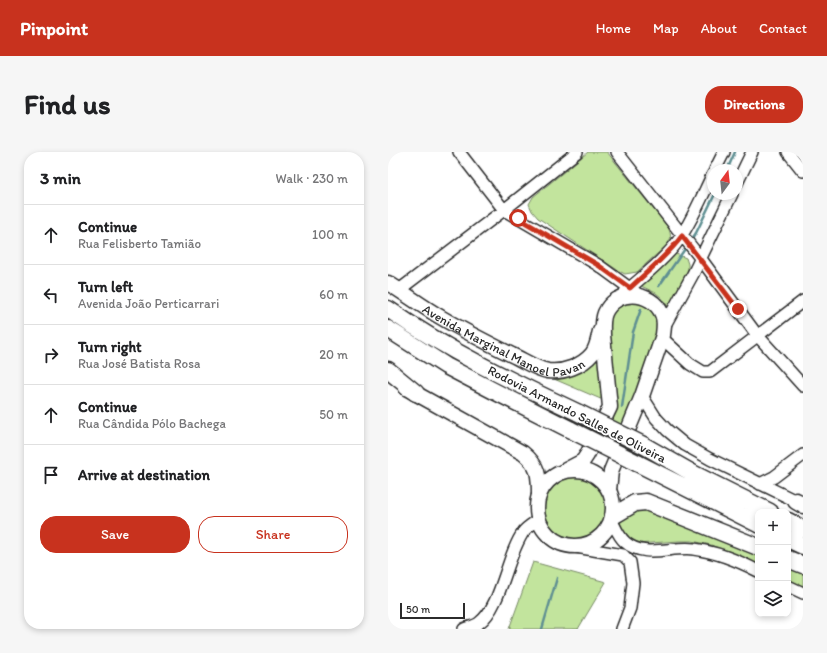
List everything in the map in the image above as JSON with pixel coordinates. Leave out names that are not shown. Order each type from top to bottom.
[{"type":"highway","name":"Rodovia Armando Salles de Oliveira","points":[[388,309],[463,356],[642,445],[694,474],[764,509]]},
{"type":"highway","name":"Rodovia Armando Salles de Oliveira","points":[[388,329],[446,366],[755,522]]},
{"type":"highway","points":[[388,370],[416,393]]},
{"type":"highway","points":[[613,518],[635,503],[646,502],[755,546]]},
{"type":"highway","points":[[791,523],[803,529]]},
{"type":"highway","points":[[791,540],[803,546]]},
{"type":"highway","points":[[791,560],[803,566]]},
{"type":"main road","name":"Avenida Marginal Manoel Pavan","points":[[393,287],[442,318],[548,371],[563,370],[576,366],[584,361],[592,353],[596,345],[605,313],[610,305],[618,298],[634,292]]},
{"type":"main road","points":[[609,490],[611,471],[642,396],[662,339],[665,324],[657,305],[649,299],[634,292]]},
{"type":"main road","points":[[538,496],[544,485],[553,476],[583,461],[610,407],[602,323]]},
{"type":"main road","points":[[388,378],[523,453],[531,460],[539,477],[536,508],[538,520],[552,539],[563,545],[576,547],[588,544],[598,539],[607,530],[613,518],[613,499],[602,480],[592,473],[580,470],[564,471]]},
{"type":"street","points":[[459,152],[504,210],[598,265],[634,292],[657,264],[684,238],[707,187]]},
{"type":"street","points":[[393,287],[504,210],[577,152]]},
{"type":"street","points":[[617,152],[758,334],[803,386]]},
{"type":"street","points":[[718,164],[724,152]]},
{"type":"street","points":[[743,171],[752,152]]},
{"type":"street","points":[[788,152],[803,171]]},
{"type":"street","points":[[665,324],[729,200]]},
{"type":"street","points":[[662,339],[690,364],[703,372],[710,372],[803,301]]},
{"type":"street","points":[[642,396],[656,418],[667,430],[685,445],[710,459],[800,503]]},
{"type":"street","points":[[760,484],[774,477],[803,455]]},
{"type":"street","points":[[613,518],[624,541],[636,549],[651,551],[691,548],[709,551],[727,557],[755,570]]},
{"type":"street","points":[[464,629],[478,624],[488,613],[500,588],[513,549],[524,530],[538,520]]},
{"type":"street","points":[[576,547],[623,555],[630,562],[633,583],[630,608],[622,629]]},
{"type":"street","points":[[791,587],[803,593]]},
{"type":"green space","points":[[588,152],[607,152],[668,227],[670,232],[669,243],[637,272],[625,274],[619,271],[538,218],[532,211],[529,204],[533,197]]},
{"type":"green space","points":[[676,254],[686,258],[688,269],[669,308],[662,298],[656,293],[641,286]]},
{"type":"green space","points":[[624,302],[643,303],[656,314],[660,328],[631,407],[622,426],[612,421],[615,410],[609,324],[614,310]]},
{"type":"green space","points":[[598,355],[603,400],[547,376]]},
{"type":"green space","points":[[569,477],[581,477],[597,486],[604,496],[606,508],[604,520],[597,530],[581,539],[569,539],[558,534],[549,525],[544,514],[544,502],[549,491],[558,482]]},
{"type":"green space","points":[[641,508],[755,554],[755,564],[711,545],[692,541],[636,544],[623,536],[620,523],[623,516]]},
{"type":"green space","points":[[533,562],[606,582],[578,629],[509,629]]},
{"type":"green space","points":[[791,568],[803,573],[803,587],[791,581]]},
{"type":"waterway","points":[[730,164],[735,152]]},
{"type":"waterway","points":[[690,242],[712,200]]},
{"type":"waterway","points":[[659,286],[687,246]]},
{"type":"waterway","points":[[622,407],[633,332],[641,309]]},
{"type":"waterway","points":[[542,629],[557,578]]},
{"type":"route","points":[[518,218],[598,265],[630,288],[657,264],[682,236],[738,309]]}]
